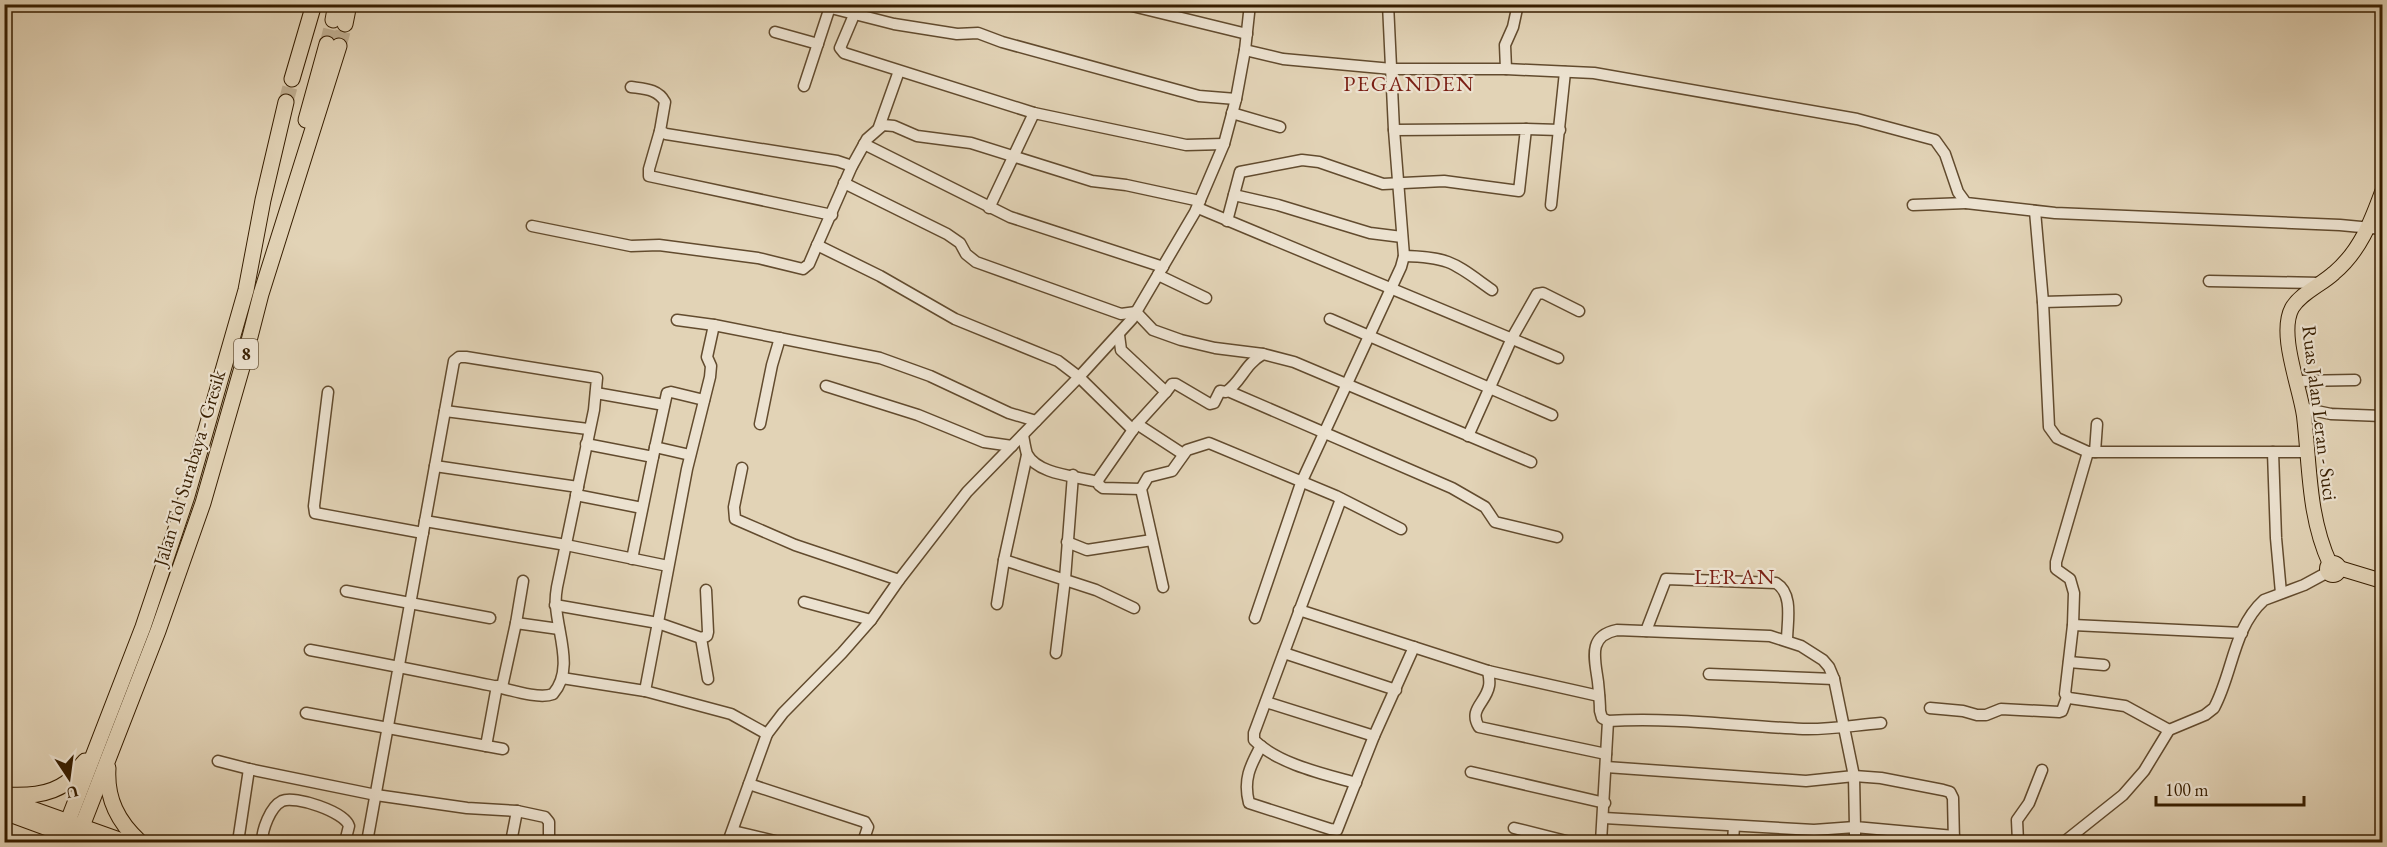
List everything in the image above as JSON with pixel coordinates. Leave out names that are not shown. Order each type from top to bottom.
[{"type":"highway","points":[[292,79],[314,4]]},
{"type":"highway","points":[[336,4],[339,22],[349,4]]},
{"type":"highway","name":"Jalan Tol Surabaya - Gresik","points":[[109,756],[147,660],[203,502],[333,45],[265,247],[246,290]]},
{"type":"highway","name":"Jalan Tol Surabaya - Gresik","points":[[75,833],[94,750],[143,627],[180,518],[246,290],[263,200],[286,102]]},
{"type":"highway","points":[[4,797],[39,794],[59,786],[74,774],[94,750]]},
{"type":"highway","points":[[109,756],[107,776],[112,806],[119,820],[141,843]]},
{"type":"highway","name":"8","points":[[75,833],[109,756]]},
{"type":"highway","points":[[4,797],[75,833]]},
{"type":"highway","points":[[4,812],[75,833],[126,843]]},
{"type":"main road","name":"Ruas Jalan Leran - Suci","points":[[2332,568],[2321,545],[2309,485],[2302,408],[2289,346],[2288,318],[2293,307],[2346,262],[2376,228],[2382,192]]},
{"type":"main road","points":[[2332,568],[2382,581]]},
{"type":"street","points":[[1124,4],[1246,34]]},
{"type":"street","points":[[728,843],[767,734],[783,713],[871,620],[899,580],[968,492],[1119,335],[1136,312],[1199,204],[1224,144],[1236,99],[1250,4]]},
{"type":"street","points":[[1255,618],[1301,483],[1404,256],[1394,130],[1388,4]]},
{"type":"street","points":[[1506,69],[1505,45],[1513,27],[1518,4]]},
{"type":"street","points":[[804,86],[831,6],[854,15],[894,24],[957,34],[978,33],[1002,42],[1199,96],[1236,99]]},
{"type":"street","points":[[854,15],[840,51],[1034,113],[1186,145],[1224,144]]},
{"type":"street","points":[[775,32],[818,44]]},
{"type":"street","points":[[1245,50],[1283,59],[1392,69],[1506,69],[1594,73],[1857,119],[1929,137],[1942,148],[1958,192],[1966,203]]},
{"type":"street","points":[[531,226],[631,246],[659,244],[758,258],[803,269],[808,264],[832,214],[852,166],[864,144],[879,127],[899,71]]},
{"type":"street","points":[[1551,205],[1565,72]]},
{"type":"street","points":[[631,87],[655,91],[664,102],[649,177],[832,214]]},
{"type":"street","points":[[989,208],[1034,113]]},
{"type":"street","points":[[1232,114],[1280,127]]},
{"type":"street","points":[[879,127],[886,125],[917,136],[961,141],[1092,181],[1126,185],[1199,204],[1227,221],[1558,358]]},
{"type":"street","points":[[1227,221],[1240,172],[1302,160],[1318,162],[1380,183],[1444,181],[1518,191],[1526,129]]},
{"type":"street","points":[[1394,130],[1560,130]]},
{"type":"street","points":[[660,131],[666,134],[837,160],[852,166]]},
{"type":"street","points":[[864,144],[1010,218],[1161,271],[1206,298]]},
{"type":"street","points":[[844,183],[947,234],[960,243],[969,257],[976,261],[1120,314],[1136,312]]},
{"type":"street","points":[[1234,195],[1278,205],[1370,233],[1402,237]]},
{"type":"street","points":[[1913,205],[1966,203],[2035,211],[2376,228]]},
{"type":"street","points":[[2035,211],[2043,302],[2049,427],[2057,438],[2092,452],[2307,452]]},
{"type":"street","points":[[817,245],[880,276],[955,319],[1058,361],[1135,427],[1183,454]]},
{"type":"street","points":[[1404,256],[1429,257],[1453,263],[1492,290]]},
{"type":"street","points":[[2209,281],[2321,283]]},
{"type":"street","points":[[1468,436],[1512,338],[1539,292],[1579,311]]},
{"type":"street","points":[[2043,302],[2116,300]]},
{"type":"street","points":[[1136,312],[1153,330],[1180,340],[1215,348],[1263,354],[1294,362],[1531,462]]},
{"type":"street","points":[[1330,319],[1552,415]]},
{"type":"street","points":[[677,320],[714,325],[880,358],[930,376],[1009,413],[1036,421]]},
{"type":"street","points":[[645,691],[690,455],[710,377],[711,366],[707,357],[714,325]]},
{"type":"street","points":[[1119,335],[1121,350],[1166,392]]},
{"type":"street","points":[[760,424],[780,338]]},
{"type":"street","points":[[1228,391],[1250,362],[1263,354]]},
{"type":"street","points":[[310,650],[398,667],[499,687],[548,696],[558,688],[562,678],[563,652],[555,605],[598,380],[591,376],[459,357],[452,367],[411,602],[398,667],[367,843]]},
{"type":"street","points":[[2296,381],[2355,380]]},
{"type":"street","points":[[1098,482],[1135,427],[1172,384],[1176,384],[1212,404],[1220,391],[1228,391],[1461,493],[1485,507],[1495,522],[1557,537]]},
{"type":"street","points":[[826,386],[918,415],[984,442],[1012,446]]},
{"type":"street","points":[[328,392],[315,513],[423,533]]},
{"type":"street","points":[[596,393],[664,405]]},
{"type":"street","points":[[632,559],[667,393],[704,400]]},
{"type":"street","points":[[2302,408],[2331,414],[2382,416]]},
{"type":"street","points":[[445,411],[588,429]]},
{"type":"street","points":[[1930,708],[1963,711],[1977,715],[1986,715],[2001,709],[2062,711],[2067,697],[2064,691],[2073,625],[2072,582],[2057,571],[2055,566],[2067,520],[2092,452],[2097,424]]},
{"type":"street","points":[[997,604],[1004,560],[1028,455],[1023,435]]},
{"type":"street","points":[[1163,587],[1141,489],[1148,477],[1172,471],[1183,454],[1191,448],[1209,443],[1341,500],[1401,530]]},
{"type":"street","points":[[586,444],[690,455]]},
{"type":"street","points":[[2273,452],[2276,537],[2281,593]]},
{"type":"street","points":[[1028,455],[1050,472],[1098,482],[1104,488],[1141,489]]},
{"type":"street","points":[[435,466],[577,491],[642,508]]},
{"type":"street","points":[[742,468],[734,507],[735,519],[795,545],[899,580]]},
{"type":"street","points":[[1056,653],[1065,579],[1073,475]]},
{"type":"street","points":[[1341,500],[1254,734],[1254,741],[1296,765],[1356,783]]},
{"type":"street","points":[[425,521],[566,545],[668,566]]},
{"type":"street","points":[[1067,542],[1087,550],[1152,540]]},
{"type":"street","points":[[1004,560],[1096,590],[1134,608]]},
{"type":"street","points":[[2064,843],[2123,795],[2144,771],[2169,730],[2205,715],[2214,708],[2242,633],[2259,604],[2304,585],[2332,568]]},
{"type":"street","points":[[1646,631],[1666,579],[1776,583],[1784,588],[1787,596],[1787,641]]},
{"type":"street","points":[[486,746],[524,581]]},
{"type":"street","points":[[555,605],[658,623],[701,638],[707,636],[708,632],[706,590]]},
{"type":"street","points":[[346,591],[490,618]]},
{"type":"street","points":[[804,602],[871,620]]},
{"type":"street","points":[[1299,610],[1488,671],[1599,696]]},
{"type":"street","points":[[516,623],[559,629]]},
{"type":"street","points":[[2073,625],[2242,633]]},
{"type":"street","points":[[1855,843],[1854,776],[1844,728],[1834,679],[1828,664],[1823,660],[1808,650],[1770,636],[1617,630],[1599,639],[1594,656],[1601,715],[1608,721],[1714,722],[1805,729],[1844,728],[1881,723]]},
{"type":"street","points":[[701,638],[708,679]]},
{"type":"street","points":[[1261,746],[1248,770],[1247,789],[1251,804],[1335,830],[1339,828],[1374,735],[1414,647]]},
{"type":"street","points":[[1284,653],[1396,690]]},
{"type":"street","points":[[2069,662],[2104,665]]},
{"type":"street","points":[[1488,671],[1489,687],[1475,714],[1475,721],[1479,727],[1606,754]]},
{"type":"street","points":[[1709,674],[1834,679]]},
{"type":"street","points":[[562,678],[645,691],[731,714],[767,734]]},
{"type":"street","points":[[2067,697],[2125,706],[2169,730]]},
{"type":"street","points":[[1266,702],[1374,735]]},
{"type":"street","points":[[306,713],[503,749]]},
{"type":"street","points":[[1601,843],[1608,721]]},
{"type":"street","points":[[218,761],[376,795],[467,808],[517,811],[548,819],[549,843]]},
{"type":"street","points":[[1604,818],[1814,830],[1855,827],[1954,839],[1953,798],[1950,792],[1881,778],[1854,776],[1806,781],[1606,767]]},
{"type":"street","points":[[238,843],[249,769]]},
{"type":"street","points":[[2018,843],[2017,820],[2030,803],[2042,770]]},
{"type":"street","points":[[1471,772],[1605,804]]},
{"type":"street","points":[[749,784],[865,822],[868,827],[863,843]]},
{"type":"street","points":[[262,843],[266,823],[277,805],[285,800],[296,800],[344,817],[349,826],[345,843]]},
{"type":"street","points":[[511,843],[517,811]]},
{"type":"street","points":[[1733,843],[1734,826]]},
{"type":"street","points":[[1514,828],[1570,843]]},
{"type":"street","points":[[733,831],[779,843]]},
{"type":"tunnel","points":[[327,44],[333,20]]},
{"type":"tunnel","points":[[339,46],[345,24]]},
{"type":"tunnel","points":[[286,102],[292,79]]},
{"type":"district","name":"PEGANDEN","points":[[1409,83]]},
{"type":"district","name":"LERAN","points":[[1735,576]]}]
